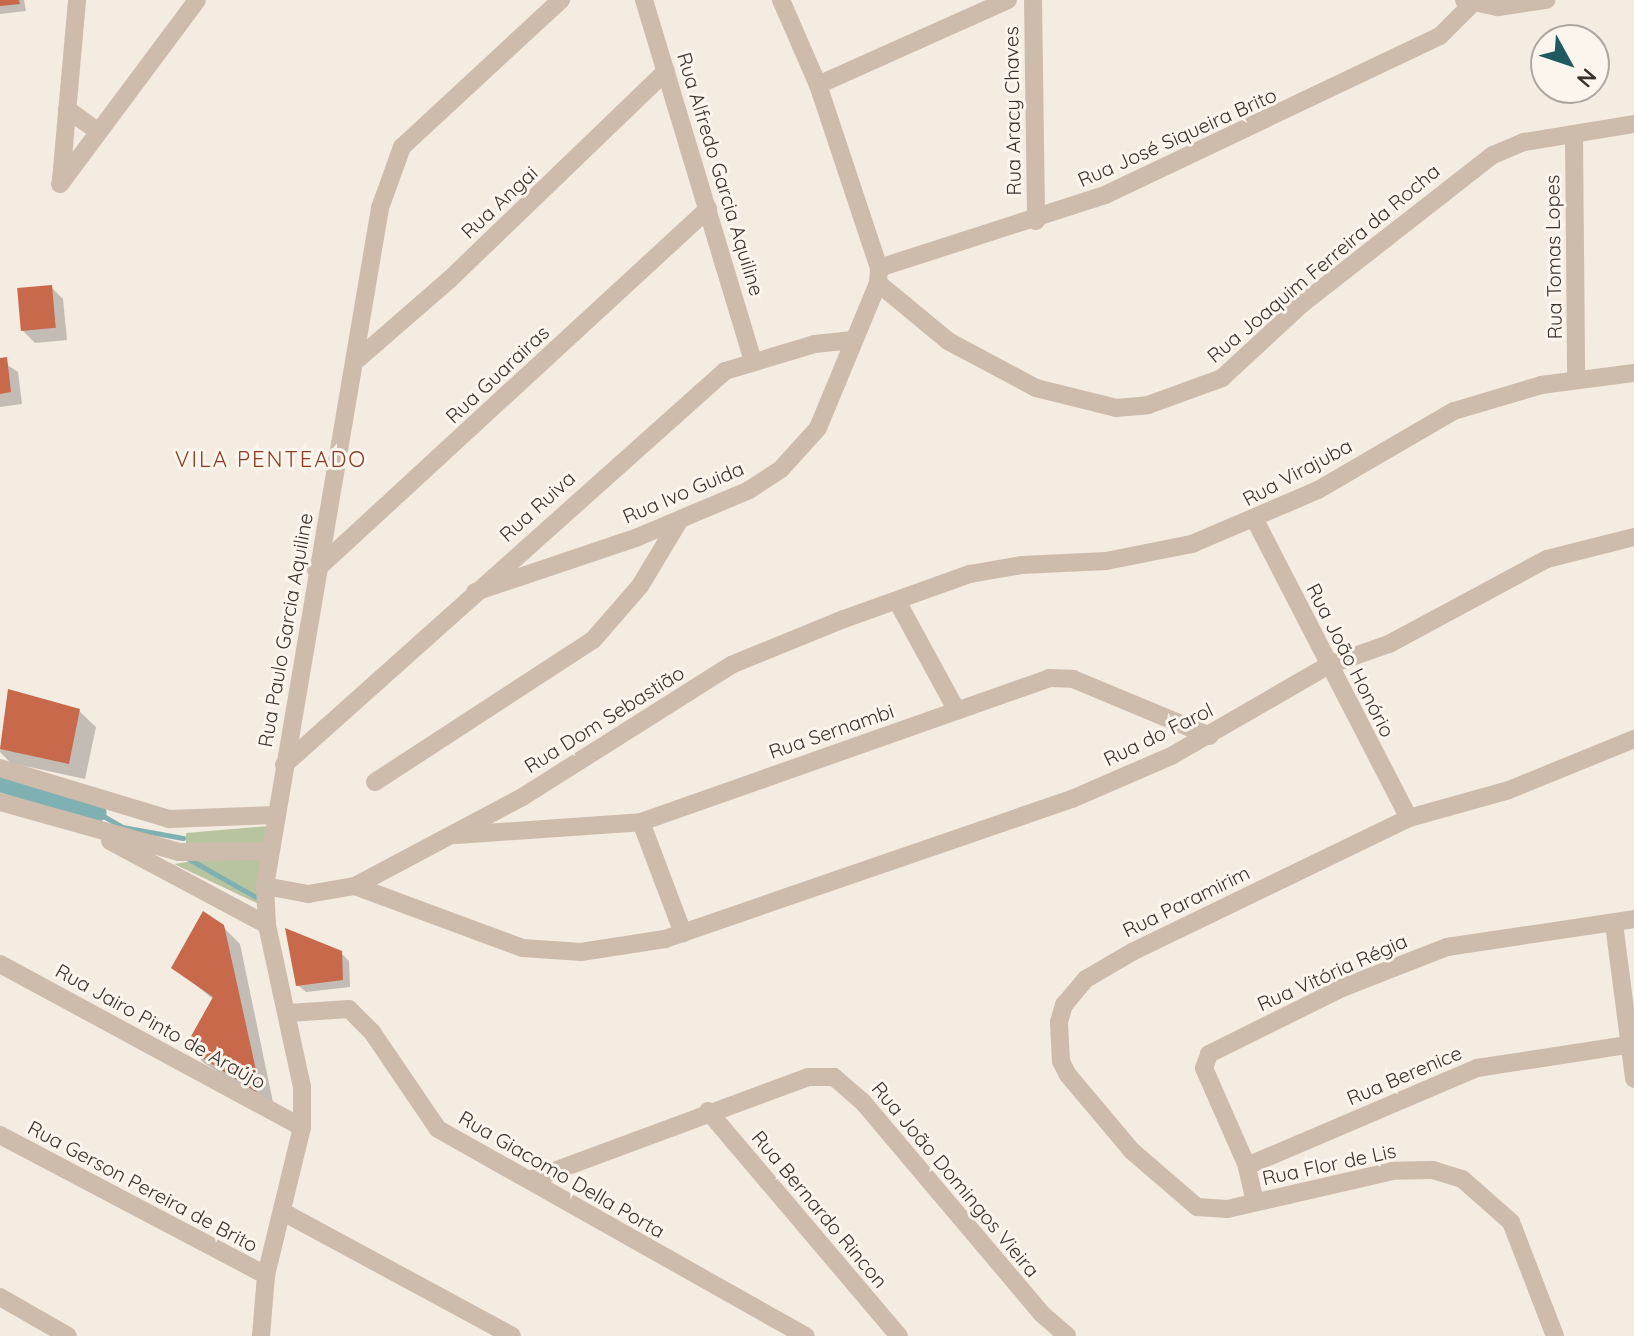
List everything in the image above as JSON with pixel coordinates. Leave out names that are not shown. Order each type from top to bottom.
[{"type":"street","points":[[77,0],[60,184],[197,0]]},
{"type":"street","name":"Rua Paulo Garcia Aquiline","points":[[261,1336],[266,1275],[302,1127],[302,1087],[289,1013],[267,925],[265,886],[316,570],[358,359],[380,208],[394,158],[561,0]]},
{"type":"street","name":"Rua Alfredo Garcia Aquiline","points":[[644,0],[753,361]]},
{"type":"street","points":[[781,0],[818,85],[878,275]]},
{"type":"street","points":[[818,85],[1008,0]]},
{"type":"street","name":"Rua Aracy Chaves","points":[[1033,0],[1036,221]]},
{"type":"street","points":[[1468,2],[1510,7],[1546,0]]},
{"type":"street","name":"Rua José Siqueira Brito","points":[[878,275],[1036,221],[1257,126],[1440,36],[1468,2]]},
{"type":"street","name":"Rua Angai","points":[[358,359],[449,280],[666,71]]},
{"type":"street","points":[[67,109],[97,131]]},
{"type":"street","name":"Rua Joaquim Ferreira da Rocha","points":[[878,275],[948,341],[1036,388],[1101,406],[1148,405],[1222,378],[1302,304],[1493,155],[1524,142],[1634,124]]},
{"type":"street","name":"Rua Tomas Lopes","points":[[1574,135],[1576,379]]},
{"type":"street","name":"Rua Guarairas","points":[[316,570],[708,209]]},
{"type":"street","name":"Rua Ivo Guida","points":[[475,592],[532,576],[749,490],[803,447],[818,428],[878,275]]},
{"type":"street","name":"Rua Ruiva","points":[[284,765],[327,732],[475,592],[714,380],[753,361],[815,344],[853,340]]},
{"type":"street","name":"Rua Virajuba","points":[[970,574],[1152,553],[1255,520],[1318,490],[1430,421],[1484,401],[1576,379],[1634,373]]},
{"type":"street","points":[[375,782],[593,640],[640,586],[681,519]]},
{"type":"street","name":"Rua João Honório","points":[[1255,520],[1409,818]]},
{"type":"street","name":"Rua do Farol","points":[[355,886],[523,948],[581,952],[683,933],[1072,799],[1210,736],[1329,665],[1389,644],[1547,559],[1634,537]]},
{"type":"street","name":"Rua Dom Sebastião","points":[[265,886],[308,894],[355,886],[454,835],[731,665],[970,574]]},
{"type":"street","points":[[897,601],[957,711]]},
{"type":"street","name":"Rua Sernambi","points":[[454,835],[641,822],[1062,677],[1210,736]]},
{"type":"street","name":"Rua Paramirim","points":[[1255,1202],[1211,1210],[1197,1207],[1132,1151],[1061,1061],[1064,1005],[1098,970],[1409,818],[1518,787],[1634,739]]},
{"type":"street","points":[[0,768],[169,819],[275,815]]},
{"type":"street","points":[[0,802],[93,832],[179,852],[270,851]]},
{"type":"street","points":[[641,822],[683,933]]},
{"type":"street","points":[[93,832],[267,925]]},
{"type":"street","name":"Rua Vitória Régia","points":[[1255,1202],[1247,1166],[1204,1068],[1209,1054],[1342,988],[1447,947],[1634,919]]},
{"type":"street","points":[[1614,924],[1634,1079]]},
{"type":"street","name":"Rua Jairo Pinto de Araújo","points":[[0,964],[302,1127]]},
{"type":"street","name":"Rua Giacomo Della Porta","points":[[289,1013],[339,1007],[360,1017],[438,1129],[806,1336]]},
{"type":"street","name":"Rua Berenice","points":[[1247,1166],[1477,1068],[1630,1045]]},
{"type":"street","name":"Rua João Domingos Vieira","points":[[530,1180],[708,1111],[808,1077],[823,1075],[842,1081],[1042,1314],[1067,1336]]},
{"type":"street","name":"Rua Bernardo Rincon","points":[[708,1111],[899,1336]]},
{"type":"street","name":"Rua Gerson Pereira de Brito","points":[[0,1135],[266,1275]]},
{"type":"street","name":"Rua Flor de Lis","points":[[1255,1202],[1393,1171],[1432,1170],[1462,1179],[1511,1222],[1555,1336]]},
{"type":"street","points":[[283,1212],[512,1336]]},
{"type":"street","points":[[0,1297],[68,1336]]},
{"type":"green space","points":[[269,826],[261,905],[174,864],[200,860],[186,852],[186,833]]},
{"type":"building","points":[[0,0],[19,0],[20,4],[0,6]]},
{"type":"building","points":[[52,285],[56,328],[21,331],[17,288]]},
{"type":"building","points":[[7,357],[11,392],[0,394],[0,358]]},
{"type":"building","points":[[8,689],[80,709],[69,764],[0,749]]},
{"type":"building","points":[[203,911],[224,925],[260,1088],[256,1092],[185,1047],[213,997],[171,968]]},
{"type":"building","points":[[285,928],[342,951],[343,980],[296,986]]},
{"type":"waterway","points":[[0,783],[98,813]]},
{"type":"waterway","points":[[98,813],[122,827],[183,838]]},
{"type":"waterway","points":[[187,858],[256,897]]},
{"type":"district","name":"VILA PENTEADO","points":[[271,460]]}]
